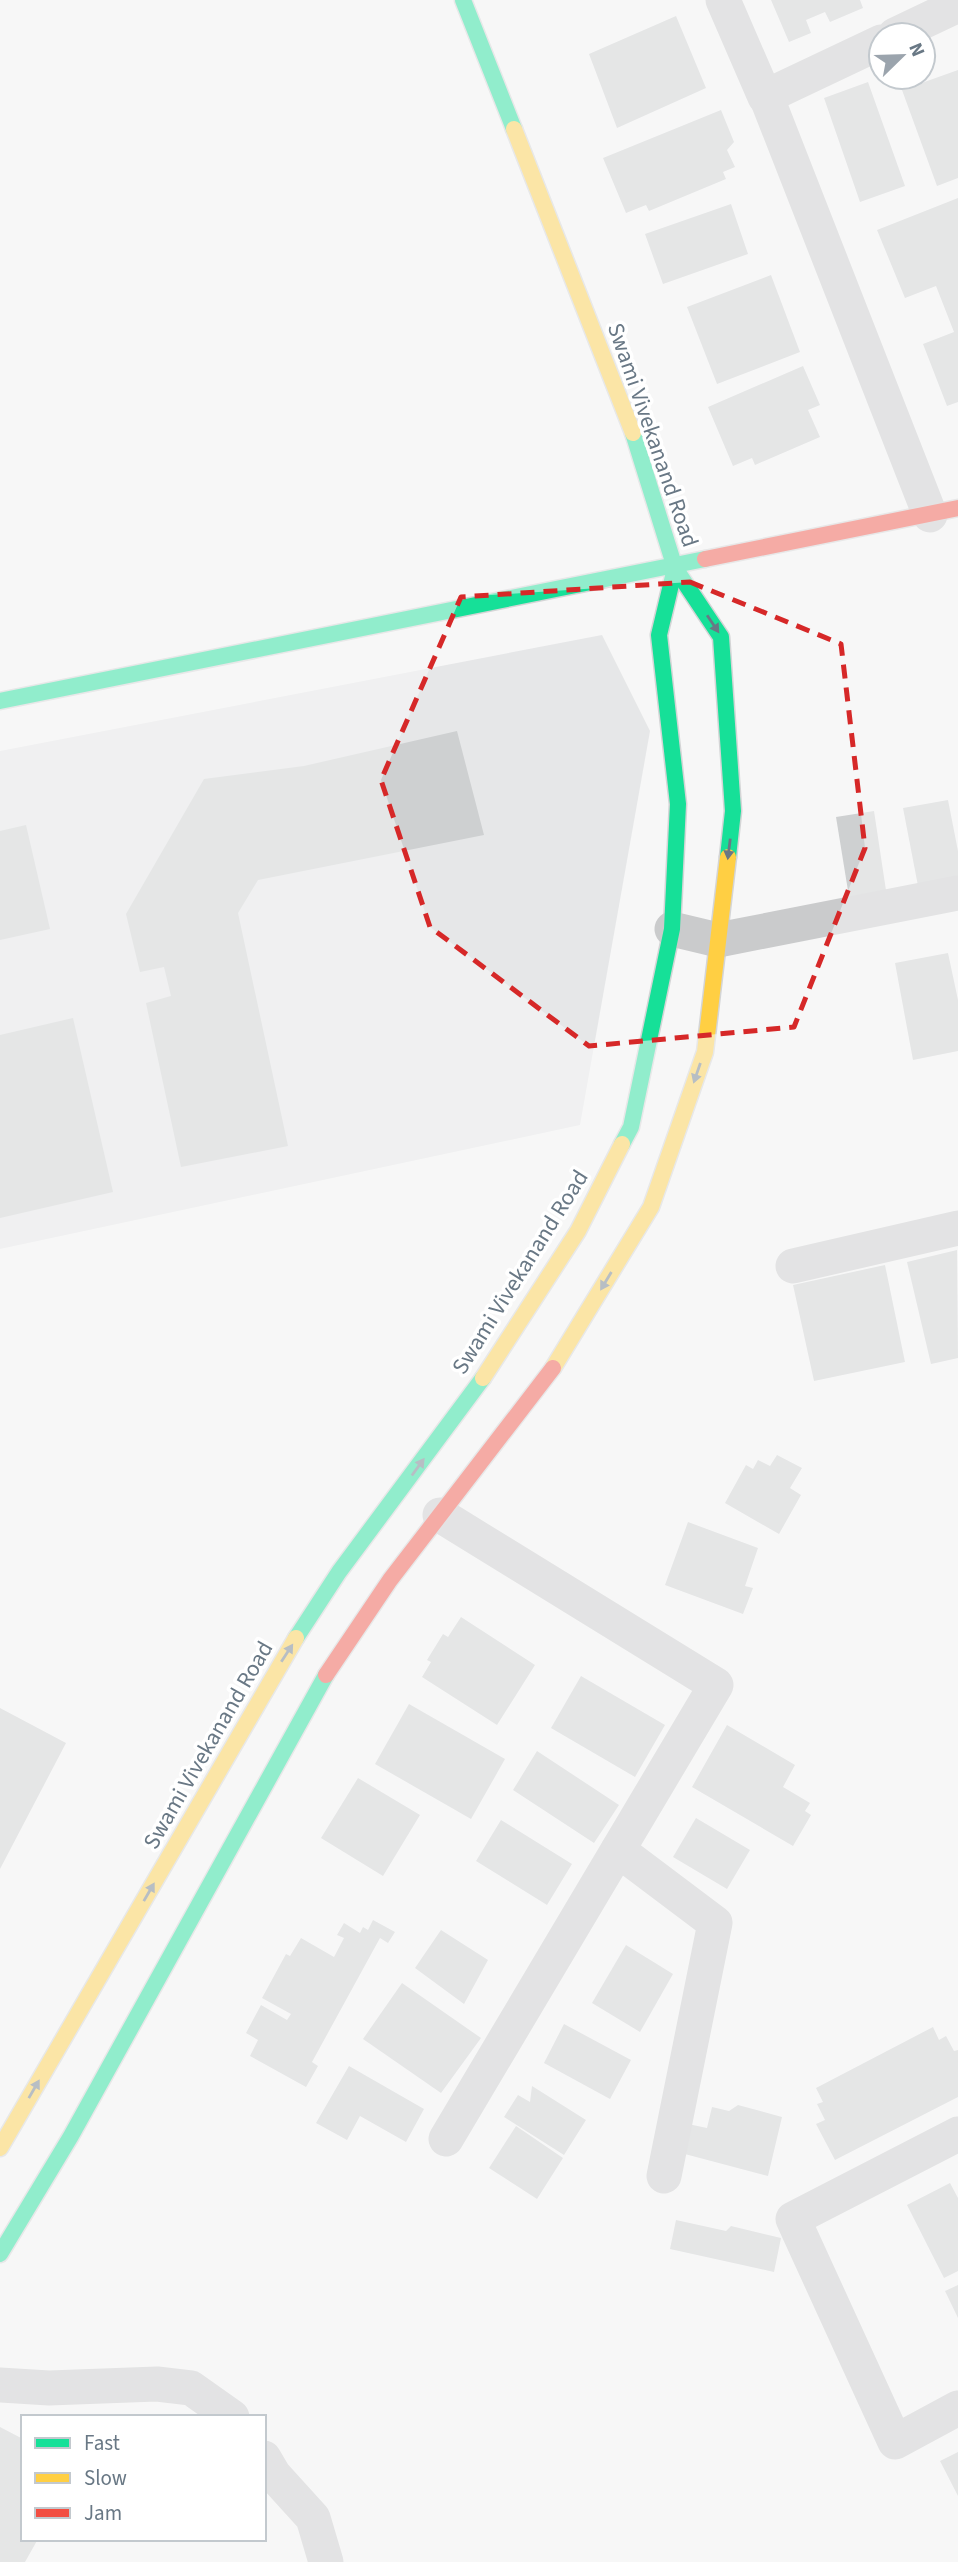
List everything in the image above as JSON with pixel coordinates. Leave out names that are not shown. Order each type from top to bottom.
[{"type":"main road","name":"Swami Vivekanand Road","points":[[0,2148],[271,1677],[340,1572],[483,1378],[578,1231],[631,1127],[672,929],[678,804],[659,635],[675,568],[624,404],[463,0]]},
{"type":"main road","points":[[0,701],[675,568],[944,512]]},
{"type":"main road","points":[[0,2254],[71,2136],[313,1695],[390,1580],[548,1376],[651,1207],[705,1052],[733,811],[721,637],[675,568]]},
{"type":"street","points":[[723,0],[944,512]]},
{"type":"street","points":[[924,21],[958,5]]},
{"type":"street","points":[[766,96],[867,48]]},
{"type":"street","points":[[672,929],[718,940],[958,893]]},
{"type":"street","points":[[793,1266],[958,1228]]},
{"type":"street","points":[[440,1515],[716,1685],[446,2140]]},
{"type":"street","points":[[618,1850],[715,1923],[664,2176]]},
{"type":"street","points":[[958,2134],[793,2219],[895,2441],[958,2408]]},
{"type":"street","points":[[0,2385],[49,2388],[157,2384],[191,2388],[229,2415]]},
{"type":"street","points":[[266,2461],[274,2475],[313,2518],[326,2562]]},
{"type":"highlighted area","points":[[690,582],[841,644],[865,848],[794,1027],[589,1046],[430,927],[381,780],[461,597]]},
{"type":"shaded area","points":[[602,635],[650,731],[580,1125],[0,1249],[0,751]]},
{"type":"building","points":[[771,0],[860,0],[863,8],[830,22],[825,12],[806,20],[811,33],[789,42]]},
{"type":"building","points":[[676,16],[706,88],[617,128],[589,54]]},
{"type":"building","points":[[958,70],[958,178],[937,186],[902,91],[937,91],[937,78]]},
{"type":"building","points":[[867,82],[867,91],[871,91],[905,186],[860,202],[824,98]]},
{"type":"building","points":[[721,110],[734,142],[727,150],[735,167],[723,172],[726,179],[649,211],[646,205],[626,213],[603,158]]},
{"type":"building","points":[[958,198],[958,402],[947,406],[923,344],[954,332],[936,286],[905,298],[877,230]]},
{"type":"building","points":[[731,204],[748,254],[663,284],[645,234]]},
{"type":"building","points":[[771,275],[800,352],[717,384],[687,307]]},
{"type":"building","points":[[803,366],[820,405],[808,410],[820,437],[755,465],[752,458],[733,466],[708,407]]},
{"type":"building","points":[[457,731],[484,835],[258,880],[238,913],[288,1146],[181,1167],[146,1003],[171,996],[164,967],[140,972],[126,914],[204,779],[304,766]]},
{"type":"building","points":[[948,800],[958,851],[958,878],[918,886],[903,808]]},
{"type":"building","points":[[874,811],[887,897],[850,903],[836,817]]},
{"type":"building","points":[[26,825],[50,929],[0,940],[0,831]]},
{"type":"building","points":[[948,953],[958,1000],[958,1051],[913,1060],[895,963]]},
{"type":"building","points":[[73,1018],[113,1192],[0,1218],[0,1035]]},
{"type":"building","points":[[957,1250],[958,1358],[931,1364],[907,1262]]},
{"type":"building","points":[[885,1265],[905,1362],[814,1381],[793,1285]]},
{"type":"building","points":[[777,1455],[802,1468],[790,1488],[801,1495],[779,1534],[725,1503],[746,1465],[753,1469],[758,1460],[770,1466]]},
{"type":"building","points":[[688,1522],[758,1548],[745,1586],[753,1588],[743,1614],[665,1585]]},
{"type":"building","points":[[461,1617],[535,1665],[497,1725],[422,1677],[431,1662],[427,1660],[443,1634],[448,1637]]},
{"type":"building","points":[[581,1676],[665,1725],[635,1777],[551,1728]]},
{"type":"building","points":[[409,1704],[505,1759],[471,1819],[375,1764]]},
{"type":"building","points":[[0,1708],[66,1743],[0,1869]]},
{"type":"building","points":[[727,1725],[795,1765],[783,1787],[810,1803],[805,1811],[811,1815],[793,1846],[692,1787]]},
{"type":"building","points":[[537,1751],[619,1805],[594,1843],[513,1790]]},
{"type":"building","points":[[358,1778],[420,1815],[383,1876],[321,1838]]},
{"type":"building","points":[[696,1818],[750,1850],[727,1889],[673,1857]]},
{"type":"building","points":[[501,1820],[572,1864],[547,1905],[476,1861]]},
{"type":"building","points":[[373,1920],[395,1932],[388,1943],[380,1938],[312,2062],[318,2066],[306,2087],[250,2056],[258,2040],[246,2033],[261,2005],[287,2020],[291,2014],[262,1998],[286,1954],[290,1956],[301,1938],[334,1957],[344,1938],[337,1935],[344,1923],[360,1933],[363,1927],[368,1930]]},
{"type":"building","points":[[441,1930],[488,1960],[464,2004],[415,1968]]},
{"type":"building","points":[[626,1945],[673,1974],[640,2032],[592,2003]]},
{"type":"building","points":[[402,1983],[481,2038],[441,2093],[363,2039]]},
{"type":"building","points":[[564,2024],[631,2060],[610,2099],[544,2063]]},
{"type":"building","points":[[933,2027],[939,2040],[946,2036],[954,2051],[958,2050],[958,2097],[835,2160],[816,2124],[825,2120],[817,2104],[823,2102],[816,2088]]},
{"type":"building","points":[[349,2066],[424,2109],[406,2142],[360,2116],[347,2140],[316,2123]]},
{"type":"building","points":[[532,2086],[586,2120],[564,2155],[504,2117],[518,2095],[530,2102]]},
{"type":"building","points":[[738,2105],[782,2117],[768,2176],[681,2153],[688,2124],[707,2128],[712,2107],[729,2111]]},
{"type":"building","points":[[516,2126],[563,2158],[537,2199],[489,2168]]},
{"type":"building","points":[[950,2183],[958,2198],[958,2271],[944,2278],[907,2205]]},
{"type":"building","points":[[676,2220],[726,2231],[731,2226],[781,2238],[774,2272],[670,2249]]},
{"type":"building","points":[[958,2285],[958,2318],[945,2291]]},
{"type":"building","points":[[0,2427],[21,2438],[21,2541],[37,2541],[25,2562],[0,2562]]},
{"type":"building","points":[[958,2452],[958,2496],[940,2461]]},
{"type":"traffic: fast","points":[[463,0],[514,129]]},
{"type":"traffic: fast","points":[[622,1144],[631,1127],[672,929],[678,804],[659,635],[675,568],[633,433]]},
{"type":"traffic: fast","points":[[0,701],[705,559]]},
{"type":"traffic: fast","points":[[675,568],[721,637],[733,811],[728,857]]},
{"type":"traffic: fast","points":[[296,1638],[339,1572],[483,1378]]},
{"type":"traffic: fast","points":[[0,2254],[71,2136],[326,1675]]},
{"type":"traffic: slow","points":[[514,129],[633,433]]},
{"type":"traffic: slow","points":[[553,1368],[651,1207],[705,1052],[728,857]]},
{"type":"traffic: slow","points":[[483,1378],[578,1231],[622,1144]]},
{"type":"traffic: slow","points":[[0,2148],[296,1638]]},
{"type":"traffic: jam","points":[[705,559],[958,508]]},
{"type":"traffic: jam","points":[[326,1675],[390,1580],[553,1368]]}]
